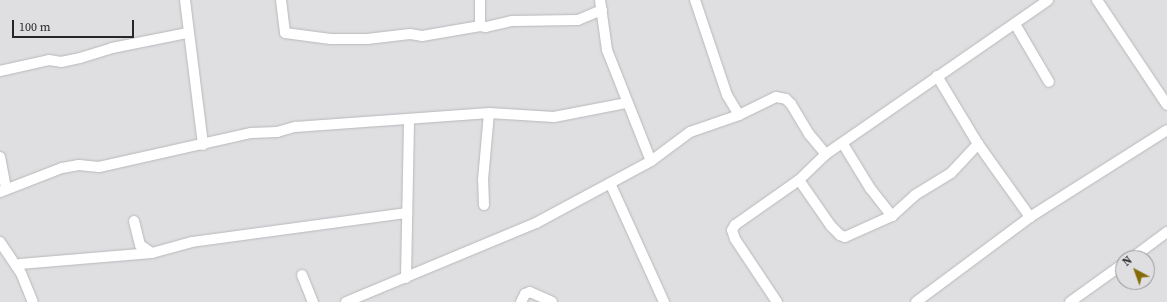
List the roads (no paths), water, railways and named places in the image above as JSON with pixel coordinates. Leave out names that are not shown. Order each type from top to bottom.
[{"type":"street","points":[[185,0],[187,33],[203,146]]},
{"type":"street","points":[[281,0],[285,33],[331,39],[367,39],[410,34],[430,35],[480,26],[486,27],[512,21],[578,20],[601,5],[608,50],[626,103],[651,161]]},
{"type":"street","points":[[480,0],[480,26]]},
{"type":"street","points":[[694,0],[727,95],[739,115]]},
{"type":"street","points":[[777,302],[735,239],[732,230],[735,225],[799,180],[826,154],[843,144],[937,76],[1048,0]]},
{"type":"street","points":[[1097,0],[1167,105]]},
{"type":"street","points":[[1015,24],[1050,82]]},
{"type":"street","points":[[0,71],[49,60],[80,58],[112,48],[187,33]]},
{"type":"street","points":[[937,76],[978,144],[1030,217]]},
{"type":"street","points":[[346,302],[536,223],[651,161],[690,132],[739,115],[776,97],[786,99],[826,154]]},
{"type":"street","points":[[0,157],[3,190],[44,177],[62,168],[79,165],[99,167],[130,158],[203,146],[251,133],[277,132],[294,127],[409,120],[489,113],[554,117],[626,103]]},
{"type":"street","points":[[484,205],[483,180],[489,113]]},
{"type":"street","points":[[406,278],[406,213],[409,120]]},
{"type":"street","points":[[917,302],[1030,217],[1167,130]]},
{"type":"street","points":[[843,144],[870,188],[892,216]]},
{"type":"street","points":[[799,180],[831,226],[842,237],[860,232],[892,216],[916,195],[952,173],[978,144]]},
{"type":"street","points":[[610,183],[664,302]]},
{"type":"street","points":[[20,264],[152,253],[192,242],[406,213]]},
{"type":"street","points":[[134,222],[140,245],[152,253]]},
{"type":"street","points":[[1143,250],[1167,232]]},
{"type":"street","points":[[0,242],[21,274],[33,302]]},
{"type":"street","points":[[1070,302],[1115,270]]},
{"type":"street","points":[[302,275],[313,302]]},
{"type":"street","points":[[521,302],[525,294],[530,292],[552,302]]}]
